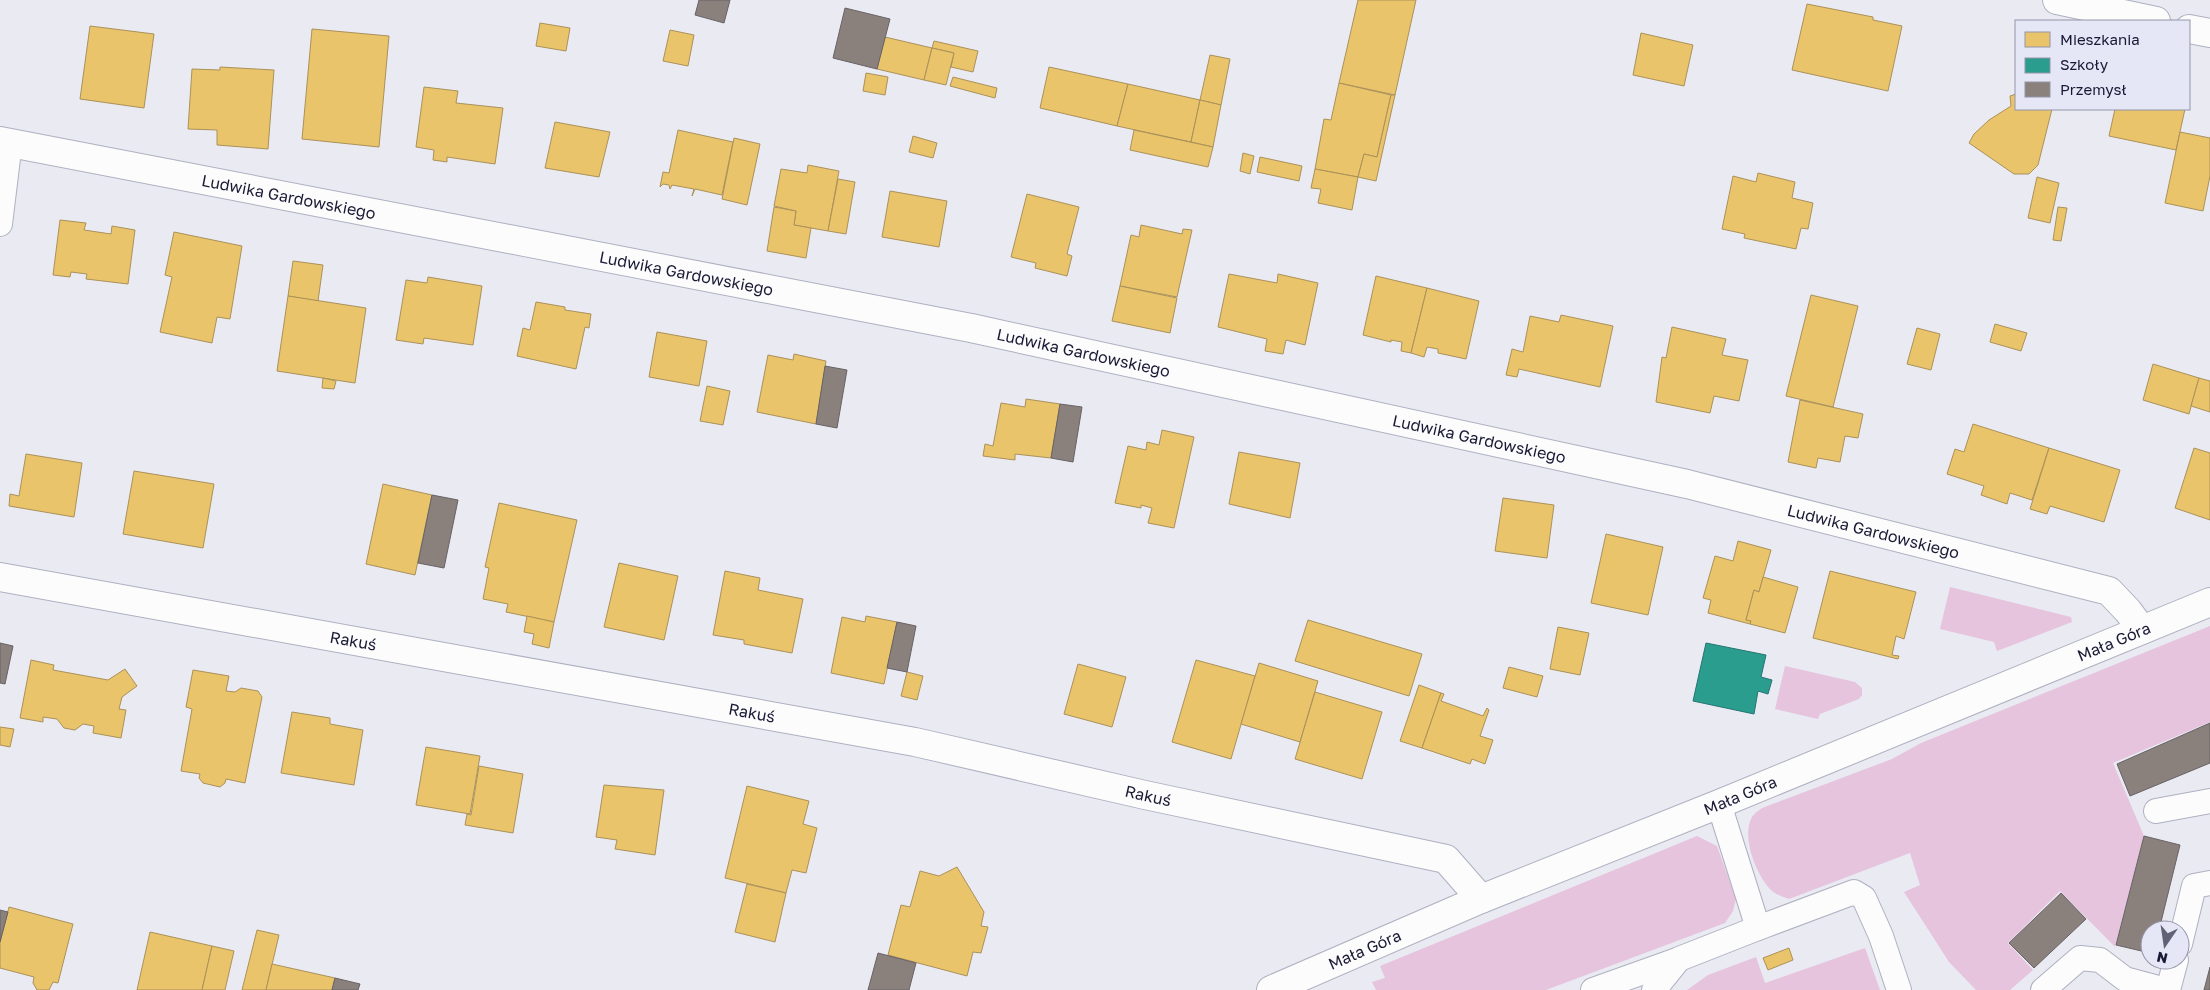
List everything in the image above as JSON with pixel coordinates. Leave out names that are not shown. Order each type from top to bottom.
[{"type":"street","points":[[2057,0],[2151,20]]},
{"type":"street","points":[[2190,28],[2210,33]]},
{"type":"street","name":"Ludwika Gardowskiego","points":[[5,142],[971,328],[1686,484],[2109,591],[2128,611],[2142,630]]},
{"type":"street","name":"Rakuś","points":[[0,577],[914,742],[1154,797],[1446,859],[1481,899]]},
{"type":"street","name":"Mała Góra","points":[[1271,990],[1481,899],[1719,804],[2210,602]]},
{"type":"lane","points":[[0,224],[5,142]]},
{"type":"lane","points":[[2156,811],[2210,800]]},
{"type":"lane","points":[[1719,804],[1758,928]]},
{"type":"lane","points":[[2186,920],[2194,886],[2210,883]]},
{"type":"lane","points":[[1593,990],[1679,960],[1854,892],[1864,898],[1899,990]]},
{"type":"lane","points":[[2043,990],[2080,958],[2100,960],[2125,979],[2167,990],[2173,970]]},
{"type":"lane","points":[[1654,990],[1679,960]]},
{"type":"shaded area","points":[[1950,587],[2071,617],[2072,622],[1997,651],[1994,642],[1940,629]]},
{"type":"shaded area","points":[[2210,626],[2210,722],[2113,763],[2144,836],[2115,947],[2060,891],[2008,943],[2033,970],[2010,990],[1976,990],[1949,962],[1904,892],[1920,885],[1910,853],[1789,899],[1771,890],[1759,874],[1749,845],[1748,836],[1752,818],[1762,808],[1892,759],[1921,743]]},
{"type":"shaded area","points":[[1785,666],[1855,682],[1862,688],[1862,695],[1859,699],[1820,714],[1818,719],[1775,709]]},
{"type":"shaded area","points":[[1697,836],[1717,846],[1736,899],[1733,911],[1725,923],[1546,990],[1376,990],[1372,982],[1385,978],[1380,966]]},
{"type":"shaded area","points":[[1865,948],[1880,990],[1687,990],[1708,975],[1756,957],[1765,983]]},
{"type":"building: Mieszkania","points":[[1358,0],[1416,0],[1395,95],[1339,83]]},
{"type":"building: Mieszkania","points":[[1807,4],[1873,17],[1873,20],[1902,26],[1888,91],[1792,70]]},
{"type":"building: Mieszkania","points":[[540,23],[570,28],[566,51],[536,46]]},
{"type":"building: Mieszkania","points":[[90,26],[154,34],[144,108],[80,99]]},
{"type":"building: Mieszkania","points":[[312,29],[389,36],[379,147],[302,139]]},
{"type":"building: Mieszkania","points":[[670,30],[694,35],[688,66],[663,61]]},
{"type":"building: Mieszkania","points":[[1641,33],[1693,45],[1684,86],[1633,75]]},
{"type":"building: Mieszkania","points":[[885,37],[932,48],[924,80],[877,69]]},
{"type":"building: Mieszkania","points":[[934,41],[978,51],[973,72],[951,67],[954,53],[932,48]]},
{"type":"building: Mieszkania","points":[[932,48],[954,53],[946,85],[924,80]]},
{"type":"building: Mieszkania","points":[[1210,55],[1230,59],[1221,105],[1200,100]]},
{"type":"building: Mieszkania","points":[[220,67],[274,70],[268,149],[217,145],[217,130],[188,129],[192,69],[220,70]]},
{"type":"building: Mieszkania","points":[[1049,67],[1128,84],[1117,126],[1040,108]]},
{"type":"building: Mieszkania","points":[[866,73],[888,77],[885,95],[863,91]]},
{"type":"building: Mieszkania","points":[[953,77],[997,88],[995,98],[950,86]]},
{"type":"building: Mieszkania","points":[[1339,83],[1391,95],[1377,157],[1364,154],[1358,177],[1315,169],[1324,119],[1331,120]]},
{"type":"building: Mieszkania","points":[[1128,84],[1200,100],[1191,142],[1117,126]]},
{"type":"building: Mieszkania","points":[[424,87],[458,91],[456,103],[503,108],[495,164],[447,157],[447,162],[433,160],[434,150],[416,147]]},
{"type":"building: Mieszkania","points":[[2015,94],[2015,110],[2052,110],[2038,165],[2029,174],[2014,174],[1969,143],[1974,134],[1989,120],[2011,106],[2010,96]]},
{"type":"building: Mieszkania","points":[[1391,95],[1395,95],[1376,181],[1358,177],[1364,154],[1377,157]]},
{"type":"building: Mieszkania","points":[[1200,100],[1221,105],[1213,147],[1191,142]]},
{"type":"building: Mieszkania","points":[[2115,110],[2185,110],[2176,150],[2109,136]]},
{"type":"building: Mieszkania","points":[[555,122],[610,132],[599,177],[545,168]]},
{"type":"building: Mieszkania","points":[[678,130],[733,142],[722,195],[695,189],[692,196],[694,189],[672,185],[670,189],[669,185],[663,184],[660,187],[663,172],[669,173]]},
{"type":"building: Mieszkania","points":[[1134,130],[1213,147],[1208,167],[1130,150]]},
{"type":"building: Mieszkania","points":[[2180,132],[2210,138],[2210,176],[2203,211],[2165,203]]},
{"type":"building: Mieszkania","points":[[913,136],[937,143],[933,158],[909,152]]},
{"type":"building: Mieszkania","points":[[734,138],[760,144],[747,205],[722,199]]},
{"type":"building: Mieszkania","points":[[1243,153],[1254,156],[1250,174],[1240,171]]},
{"type":"building: Mieszkania","points":[[1260,157],[1302,166],[1299,181],[1257,172]]},
{"type":"building: Mieszkania","points":[[808,165],[839,171],[828,231],[794,225],[796,211],[774,206],[781,169],[807,173]]},
{"type":"building: Mieszkania","points":[[1315,169],[1358,177],[1352,210],[1318,203],[1321,189],[1311,188]]},
{"type":"building: Mieszkania","points":[[1758,173],[1795,182],[1792,198],[1813,203],[1808,229],[1801,228],[1796,249],[1744,238],[1745,234],[1722,229],[1733,176],[1756,182]]},
{"type":"building: Mieszkania","points":[[2037,177],[2059,183],[2050,223],[2028,218]]},
{"type":"building: Mieszkania","points":[[838,179],[855,182],[846,234],[828,231]]},
{"type":"building: Mieszkania","points":[[890,191],[947,201],[939,247],[882,237]]},
{"type":"building: Mieszkania","points":[[1027,194],[1079,207],[1067,254],[1072,256],[1067,276],[1035,268],[1036,263],[1011,257]]},
{"type":"building: Mieszkania","points":[[774,207],[796,211],[794,225],[811,228],[806,258],[767,251]]},
{"type":"building: Mieszkania","points":[[2058,207],[2067,208],[2061,241],[2053,240]]},
{"type":"building: Mieszkania","points":[[60,220],[86,223],[84,230],[111,234],[112,226],[135,230],[128,284],[86,279],[87,274],[71,272],[70,277],[53,275]]},
{"type":"building: Mieszkania","points":[[1141,225],[1182,234],[1183,229],[1192,230],[1177,297],[1120,286],[1131,235],[1139,237]]},
{"type":"building: Mieszkania","points":[[174,232],[242,246],[230,319],[217,317],[212,343],[160,332],[172,277],[165,275]]},
{"type":"building: Mieszkania","points":[[293,261],[323,265],[318,301],[288,296]]},
{"type":"building: Mieszkania","points":[[1229,274],[1277,283],[1278,274],[1318,283],[1305,345],[1286,340],[1283,354],[1265,351],[1267,339],[1218,327]]},
{"type":"building: Mieszkania","points":[[1376,276],[1427,288],[1411,353],[1401,351],[1402,342],[1391,340],[1391,342],[1363,335]]},
{"type":"building: Mieszkania","points":[[428,277],[482,286],[473,345],[424,338],[423,344],[396,340],[406,280],[427,283]]},
{"type":"building: Mieszkania","points":[[1120,286],[1177,298],[1170,333],[1112,321]]},
{"type":"building: Mieszkania","points":[[1427,288],[1479,301],[1466,359],[1438,353],[1438,349],[1427,347],[1424,357],[1411,353]]},
{"type":"building: Mieszkania","points":[[1811,295],[1858,306],[1833,407],[1786,396]]},
{"type":"building: Mieszkania","points":[[288,296],[366,308],[355,383],[277,371]]},
{"type":"building: Mieszkania","points":[[536,302],[565,307],[565,310],[591,314],[589,328],[585,327],[576,369],[517,356],[523,328],[530,330]]},
{"type":"building: Mieszkania","points":[[1561,315],[1613,326],[1600,387],[1519,369],[1517,377],[1506,375],[1512,349],[1523,352],[1530,316],[1559,322]]},
{"type":"building: Mieszkania","points":[[1995,324],[2027,333],[2021,351],[1990,342]]},
{"type":"building: Mieszkania","points":[[1672,327],[1726,339],[1722,355],[1748,360],[1739,401],[1714,396],[1710,413],[1656,402],[1662,357],[1666,358]]},
{"type":"building: Mieszkania","points":[[1917,328],[1940,334],[1931,370],[1907,364]]},
{"type":"building: Mieszkania","points":[[657,332],[707,341],[699,386],[649,377]]},
{"type":"building: Mieszkania","points":[[794,354],[826,361],[816,424],[757,412],[768,355],[793,360]]},
{"type":"building: Mieszkania","points":[[2153,364],[2199,378],[2189,414],[2143,400]]},
{"type":"building: Mieszkania","points":[[323,378],[336,381],[334,389],[322,388]]},
{"type":"building: Mieszkania","points":[[2199,378],[2210,381],[2210,412],[2191,406]]},
{"type":"building: Mieszkania","points":[[707,386],[730,391],[723,425],[700,421]]},
{"type":"building: Mieszkania","points":[[1026,399],[1060,404],[1051,458],[1015,454],[1015,460],[983,456],[985,444],[993,446],[1001,403],[1025,407]]},
{"type":"building: Mieszkania","points":[[1800,400],[1863,414],[1858,438],[1845,436],[1840,462],[1818,458],[1816,468],[1788,462]]},
{"type":"building: Mieszkania","points":[[1973,424],[2049,448],[2032,500],[2010,493],[2007,504],[1981,495],[1984,486],[1947,474],[1955,449],[1964,452]]},
{"type":"building: Mieszkania","points":[[1162,430],[1194,437],[1174,528],[1148,523],[1152,508],[1115,503],[1128,446],[1146,450],[1147,442],[1159,445]]},
{"type":"building: Mieszkania","points":[[2049,448],[2120,470],[2104,522],[2050,506],[2047,514],[2030,509]]},
{"type":"building: Mieszkania","points":[[2194,448],[2210,453],[2210,520],[2175,508]]},
{"type":"building: Mieszkania","points":[[1239,452],[1300,463],[1290,518],[1229,504]]},
{"type":"building: Mieszkania","points":[[26,454],[82,463],[74,517],[9,506],[10,494],[19,496]]},
{"type":"building: Mieszkania","points":[[134,471],[214,484],[203,548],[123,534]]},
{"type":"building: Mieszkania","points":[[383,484],[432,495],[415,575],[366,564]]},
{"type":"building: Mieszkania","points":[[1503,498],[1554,505],[1547,558],[1495,551]]},
{"type":"building: Mieszkania","points":[[499,503],[577,520],[554,622],[506,612],[508,604],[483,599],[489,568],[485,567]]},
{"type":"building: Mieszkania","points":[[1606,534],[1663,547],[1648,615],[1591,603]]},
{"type":"building: Mieszkania","points":[[1738,541],[1771,550],[1759,592],[1754,590],[1746,620],[1751,621],[1750,624],[1708,613],[1711,600],[1703,598],[1715,556],[1733,561]]},
{"type":"building: Mieszkania","points":[[619,563],[678,576],[664,640],[604,627]]},
{"type":"building: Mieszkania","points":[[725,571],[760,578],[758,590],[803,599],[792,653],[744,644],[744,640],[713,635]]},
{"type":"building: Mieszkania","points":[[1830,571],[1916,592],[1904,639],[1896,636],[1892,655],[1899,656],[1898,659],[1813,638]]},
{"type":"building: Mieszkania","points":[[1763,577],[1798,587],[1785,633],[1750,624],[1751,621],[1746,620],[1754,590],[1759,592]]},
{"type":"building: Mieszkania","points":[[527,616],[554,622],[549,648],[532,644],[534,634],[524,632]]},
{"type":"building: Mieszkania","points":[[866,616],[897,622],[884,684],[831,673],[842,617],[865,622]]},
{"type":"building: Mieszkania","points":[[1308,620],[1422,654],[1409,696],[1295,661]]},
{"type":"building: Mieszkania","points":[[1558,627],[1589,633],[1580,675],[1550,669]]},
{"type":"building: Mieszkania","points":[[31,660],[54,665],[53,670],[108,680],[125,669],[137,686],[122,697],[119,709],[126,710],[121,738],[93,733],[94,726],[83,724],[75,730],[64,728],[57,719],[43,717],[43,722],[20,718]]},
{"type":"building: Mieszkania","points":[[1196,660],[1255,676],[1231,759],[1172,742]]},
{"type":"building: Mieszkania","points":[[1259,663],[1318,681],[1300,742],[1241,724]]},
{"type":"building: Mieszkania","points":[[1078,664],[1126,677],[1112,727],[1064,714]]},
{"type":"building: Mieszkania","points":[[1509,667],[1543,676],[1537,697],[1503,688]]},
{"type":"building: Mieszkania","points":[[193,670],[229,676],[226,691],[235,692],[241,688],[258,691],[262,697],[245,783],[226,779],[225,783],[220,787],[203,783],[199,778],[200,774],[181,771],[192,709],[186,707]]},
{"type":"building: Mieszkania","points":[[907,672],[923,676],[917,700],[901,696]]},
{"type":"building: Mieszkania","points":[[1419,685],[1441,693],[1422,748],[1400,741]]},
{"type":"building: Mieszkania","points":[[1315,692],[1382,712],[1362,779],[1295,759]]},
{"type":"building: Mieszkania","points":[[1441,693],[1444,694],[1441,701],[1483,716],[1487,708],[1489,710],[1480,736],[1493,740],[1485,764],[1472,759],[1470,764],[1422,748]]},
{"type":"building: Mieszkania","points":[[292,712],[330,718],[330,724],[363,730],[354,785],[281,773]]},
{"type":"building: Mieszkania","points":[[0,727],[14,729],[10,747],[0,745]]},
{"type":"building: Mieszkania","points":[[426,747],[480,756],[470,814],[416,805]]},
{"type":"building: Mieszkania","points":[[479,766],[523,774],[513,833],[465,825],[467,814],[471,815]]},
{"type":"building: Mieszkania","points":[[604,785],[664,790],[655,855],[615,849],[617,840],[596,837]]},
{"type":"building: Mieszkania","points":[[747,786],[809,801],[803,824],[817,828],[806,873],[792,870],[786,893],[725,878]]},
{"type":"building: Mieszkania","points":[[957,867],[984,912],[981,926],[988,927],[981,953],[973,952],[967,976],[888,955],[901,905],[910,907],[920,871],[939,876]]},
{"type":"building: Mieszkania","points":[[747,884],[786,893],[775,942],[735,932]]},
{"type":"building: Mieszkania","points":[[9,907],[73,924],[58,983],[53,982],[49,990],[37,990],[33,983],[34,977],[0,968],[0,942]]},
{"type":"building: Mieszkania","points":[[257,930],[279,935],[266,990],[242,990]]},
{"type":"building: Mieszkania","points":[[150,932],[212,946],[202,990],[137,990]]},
{"type":"building: Mieszkania","points":[[212,946],[234,951],[225,990],[202,990]]},
{"type":"building: Mieszkania","points":[[1789,948],[1793,960],[1768,970],[1763,958]]},
{"type":"building: Mieszkania","points":[[272,964],[335,978],[332,990],[266,990]]},
{"type":"building: Szkoły","points":[[1706,643],[1766,655],[1761,677],[1772,680],[1768,694],[1758,691],[1754,714],[1693,701]]},
{"type":"building: Przemysł","points":[[699,0],[730,0],[724,23],[695,15]]},
{"type":"building: Przemysł","points":[[845,8],[890,19],[877,69],[833,58]]},
{"type":"building: Przemysł","points":[[825,366],[847,370],[837,428],[816,424]]},
{"type":"building: Przemysł","points":[[1060,404],[1082,407],[1073,462],[1051,458]]},
{"type":"building: Przemysł","points":[[432,495],[458,500],[444,568],[418,563]]},
{"type":"building: Przemysł","points":[[897,622],[916,626],[907,672],[887,668]]},
{"type":"building: Przemysł","points":[[0,643],[13,646],[5,684],[0,683]]},
{"type":"building: Przemysł","points":[[2210,723],[2210,763],[2130,796],[2117,764]]},
{"type":"building: Przemysł","points":[[2144,836],[2180,845],[2161,920],[2140,920],[2140,951],[2116,945]]},
{"type":"building: Przemysł","points":[[2061,893],[2086,919],[2034,968],[2009,943]]},
{"type":"building: Przemysł","points":[[0,910],[8,912],[0,942]]},
{"type":"building: Przemysł","points":[[878,953],[916,963],[909,990],[868,990]]},
{"type":"building: Przemysł","points":[[2210,967],[2210,990],[2204,990]]},
{"type":"building: Przemysł","points":[[335,978],[360,984],[358,990],[332,990]]}]
